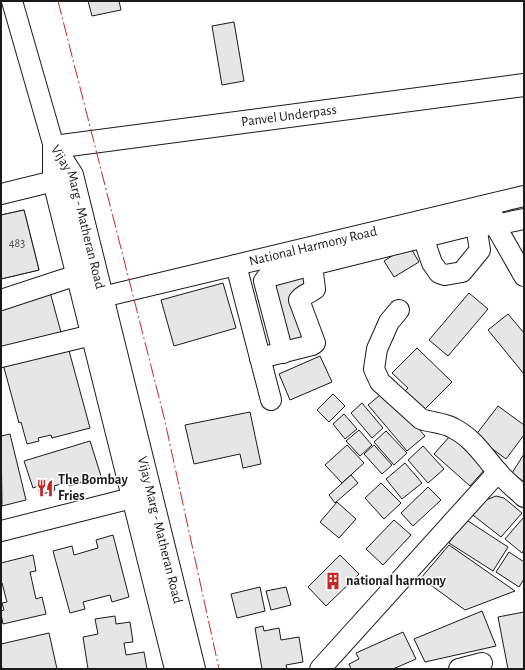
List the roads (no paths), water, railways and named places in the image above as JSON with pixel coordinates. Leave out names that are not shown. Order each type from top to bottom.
[{"type":"main road","name":"Panvel Underpass","points":[[54,147],[524,85]]},
{"type":"main road","name":"Vijay Marg - Matheran Road","points":[[54,147],[54,181],[92,335],[142,495]]},
{"type":"main road","name":"Vijay Marg - Matheran Road","points":[[54,147],[72,175],[102,297],[142,495],[179,646],[194,669]]},
{"type":"main road","name":"Vijay Marg - Matheran Road","points":[[176,669],[179,646]]},
{"type":"street","points":[[12,1],[54,147]]},
{"type":"street","points":[[1,194],[54,181]]},
{"type":"street","name":"National Harmony Road","points":[[102,297],[236,265],[310,256],[490,204],[524,196]]},
{"type":"street","points":[[423,238],[432,263],[439,273],[444,275],[462,272],[480,250],[490,204]]},
{"type":"street","points":[[283,353],[264,281],[267,277],[310,256],[423,238],[469,226],[486,226],[524,219]]},
{"type":"street","points":[[486,226],[524,276]]},
{"type":"street","points":[[260,358],[283,353],[315,343],[299,300],[301,297],[311,293],[315,289],[310,256]]},
{"type":"street","points":[[236,265],[271,400]]},
{"type":"street","points":[[1,300],[77,275]]},
{"type":"street","points":[[399,310],[389,322],[377,349],[374,369],[380,382],[420,419],[429,422],[442,423],[454,428],[476,444],[498,472],[524,497]]},
{"type":"street","points":[[1,357],[92,335]]},
{"type":"street","points":[[320,669],[498,472]]},
{"type":"street","points":[[1,531],[142,495]]},
{"type":"street","points":[[459,669],[482,663]]},
{"type":"place","name":"The Bombay Fries","points":[[45,488]]},
{"type":"place","name":"national harmony","points":[[333,581]]}]
